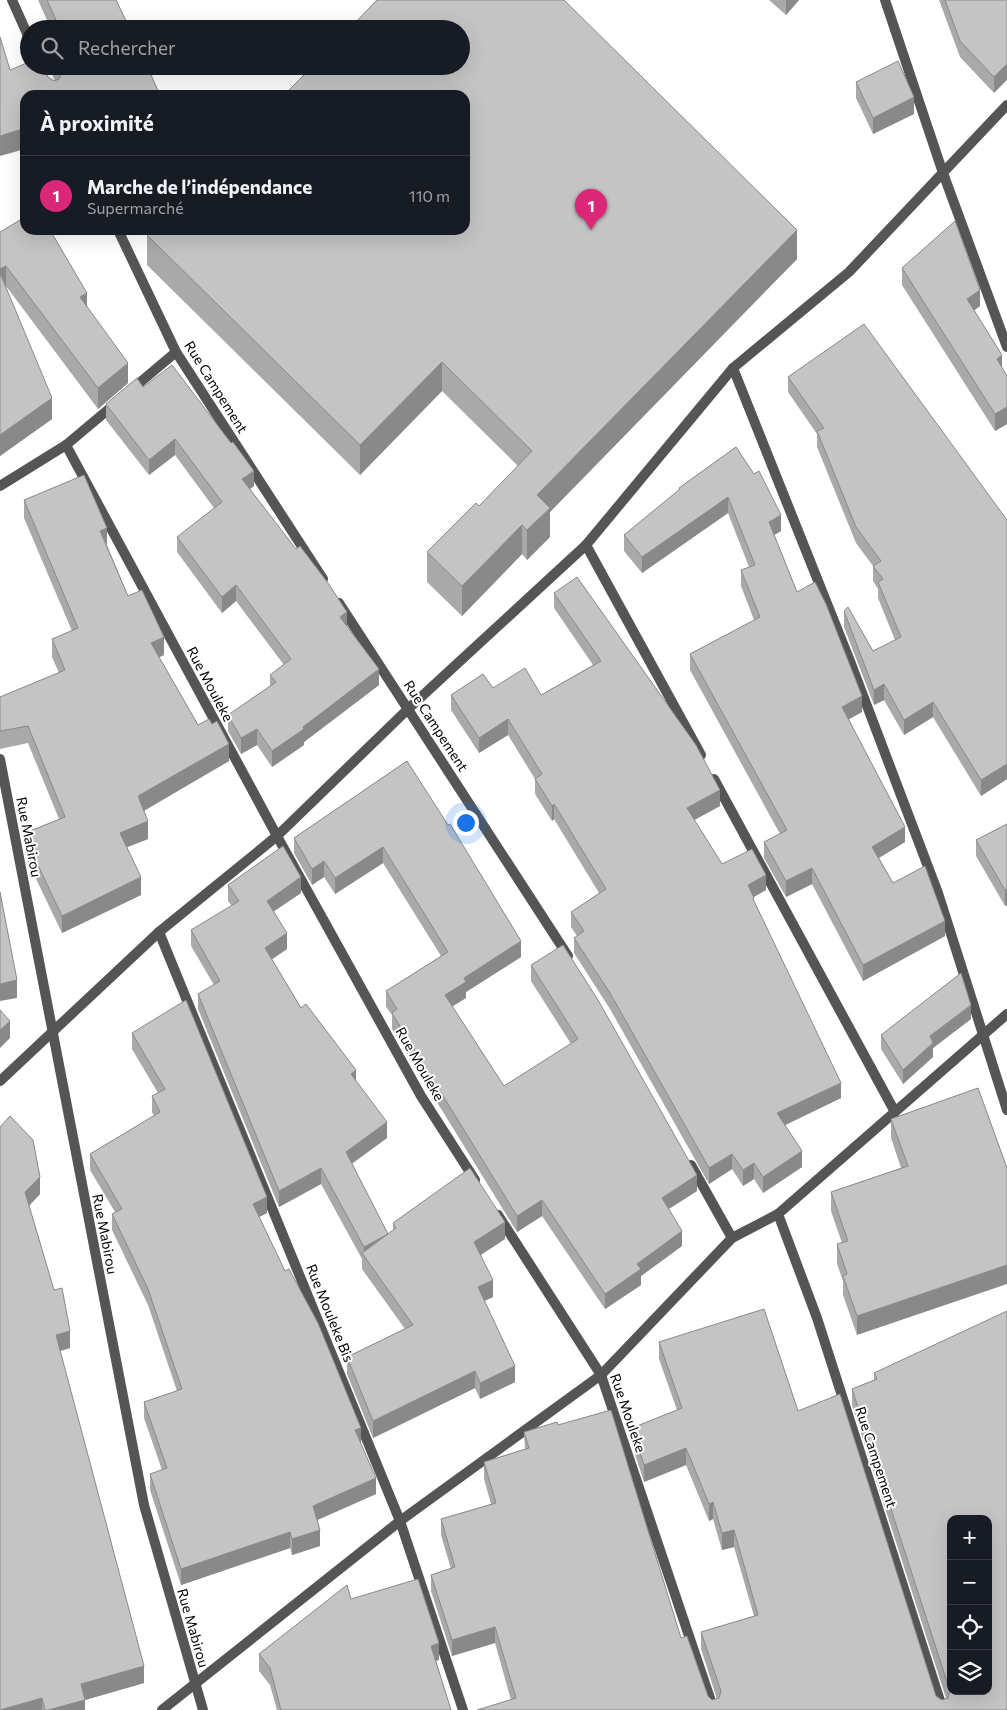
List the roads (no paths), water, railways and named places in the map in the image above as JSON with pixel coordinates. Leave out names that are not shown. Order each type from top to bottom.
[{"type":"street","points":[[12,0],[21,20]]},
{"type":"street","points":[[885,0],[943,173],[1007,347]]},
{"type":"street","points":[[0,1081],[159,932],[276,836],[408,709],[586,545],[733,368],[849,272],[1007,105]]},
{"type":"street","name":"Rue Campement","points":[[120,235],[176,352],[572,963]]},
{"type":"street","points":[[0,486],[66,445],[176,352]]},
{"type":"street","points":[[733,368],[850,661],[935,884],[1007,1110]]},
{"type":"street","name":"Rue Mouleke","points":[[66,445],[276,836],[421,1096],[480,1186]]},
{"type":"street","points":[[586,545],[895,1112]]},
{"type":"street","name":"Rue Mabirou","points":[[0,759],[51,1032],[144,1505],[203,1710]]},
{"type":"street","name":"Rue Mouleke Bis","points":[[159,932],[400,1521],[463,1710]]},
{"type":"street","points":[[162,1710],[400,1521],[601,1375],[732,1238],[778,1214],[1007,1014]]},
{"type":"street","points":[[688,1160],[732,1238]]},
{"type":"street","name":"Rue Mouleke","points":[[490,1203],[601,1375],[714,1710]]},
{"type":"street","name":"Rue Campement","points":[[778,1214],[817,1318],[942,1710]]},
{"type":"place","name":"Marche de l’indépendance","points":[[591,230]]}]
